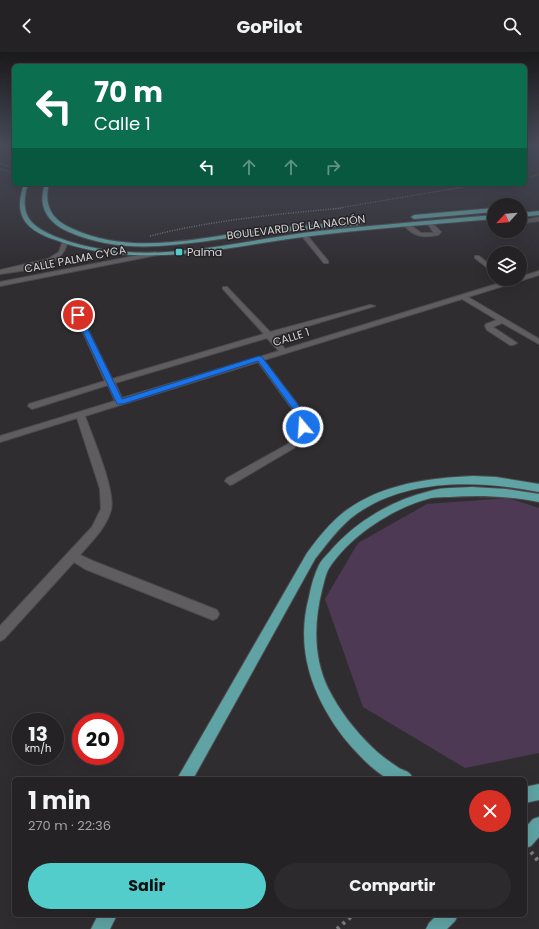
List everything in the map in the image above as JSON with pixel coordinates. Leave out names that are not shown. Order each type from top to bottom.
[{"type":"main road","name":"BOULEVARD DE LA NACIÓN","points":[[25,186],[22,192],[25,217],[28,223],[36,230],[64,244],[110,253],[155,254],[201,250],[304,235],[487,218]]},
{"type":"main road","name":"BOULEVARD DE LA NACIÓN","points":[[46,186],[45,203],[48,215],[56,224],[73,233],[120,246],[170,245],[291,229],[487,211]]},
{"type":"main road","points":[[527,214],[539,213]]},
{"type":"main road","points":[[401,219],[407,225]]},
{"type":"main road","points":[[186,777],[311,556],[342,520],[363,505],[386,495],[435,482],[492,481],[522,484],[539,488]]},
{"type":"main road","points":[[401,777],[390,772],[358,746],[328,706],[315,675],[308,637],[312,604],[322,570],[343,543],[368,522],[394,508],[429,495],[469,490],[510,492],[539,498]]},
{"type":"main road","points":[[527,795],[539,792]]},
{"type":"main road","points":[[527,838],[539,825]]},
{"type":"main road","points":[[100,929],[107,917]]},
{"type":"main road","points":[[435,929],[447,917]]},
{"type":"street","points":[[527,220],[539,219]]},
{"type":"street","points":[[407,225],[415,234],[420,236],[436,234],[438,232],[430,223]]},
{"type":"street","points":[[304,235],[326,262]]},
{"type":"street","name":"CALLE PALMA CYCA","points":[[0,272],[32,266],[55,258],[61,253],[64,244]]},
{"type":"street","name":"CALLE PALMA CYCA","points":[[0,284],[155,254]]},
{"type":"street","points":[[477,257],[487,266]]},
{"type":"street","name":"CALLE 1","points":[[527,277],[539,273]]},
{"type":"street","name":"CALLE 1","points":[[0,439],[490,286]]},
{"type":"street","points":[[225,288],[283,351]]},
{"type":"street","points":[[462,296],[539,342]]},
{"type":"street","points":[[32,406],[372,306]]},
{"type":"street","points":[[78,315],[120,402]]},
{"type":"street","points":[[502,320],[489,326],[491,330],[513,343]]},
{"type":"street","points":[[230,482],[290,446],[303,427],[299,412],[259,359]]},
{"type":"street","points":[[0,635],[96,530],[106,509],[105,489],[80,414]]},
{"type":"street","points":[[72,556],[89,565],[213,614]]},
{"type":"path","points":[[150,236],[185,227],[269,215],[350,208],[421,193],[468,186]]},
{"type":"path","points":[[527,848],[539,862]]},
{"type":"path","points":[[337,929],[351,917]]},
{"type":"shaded area","points":[[508,498],[539,508],[539,753],[465,768],[363,707],[325,599],[358,543],[427,504]]},
{"type":"place","name":"Palma","points":[[179,252]]},
{"type":"route","points":[[78,315],[120,402],[259,359],[267,367],[299,412],[303,427]]}]
